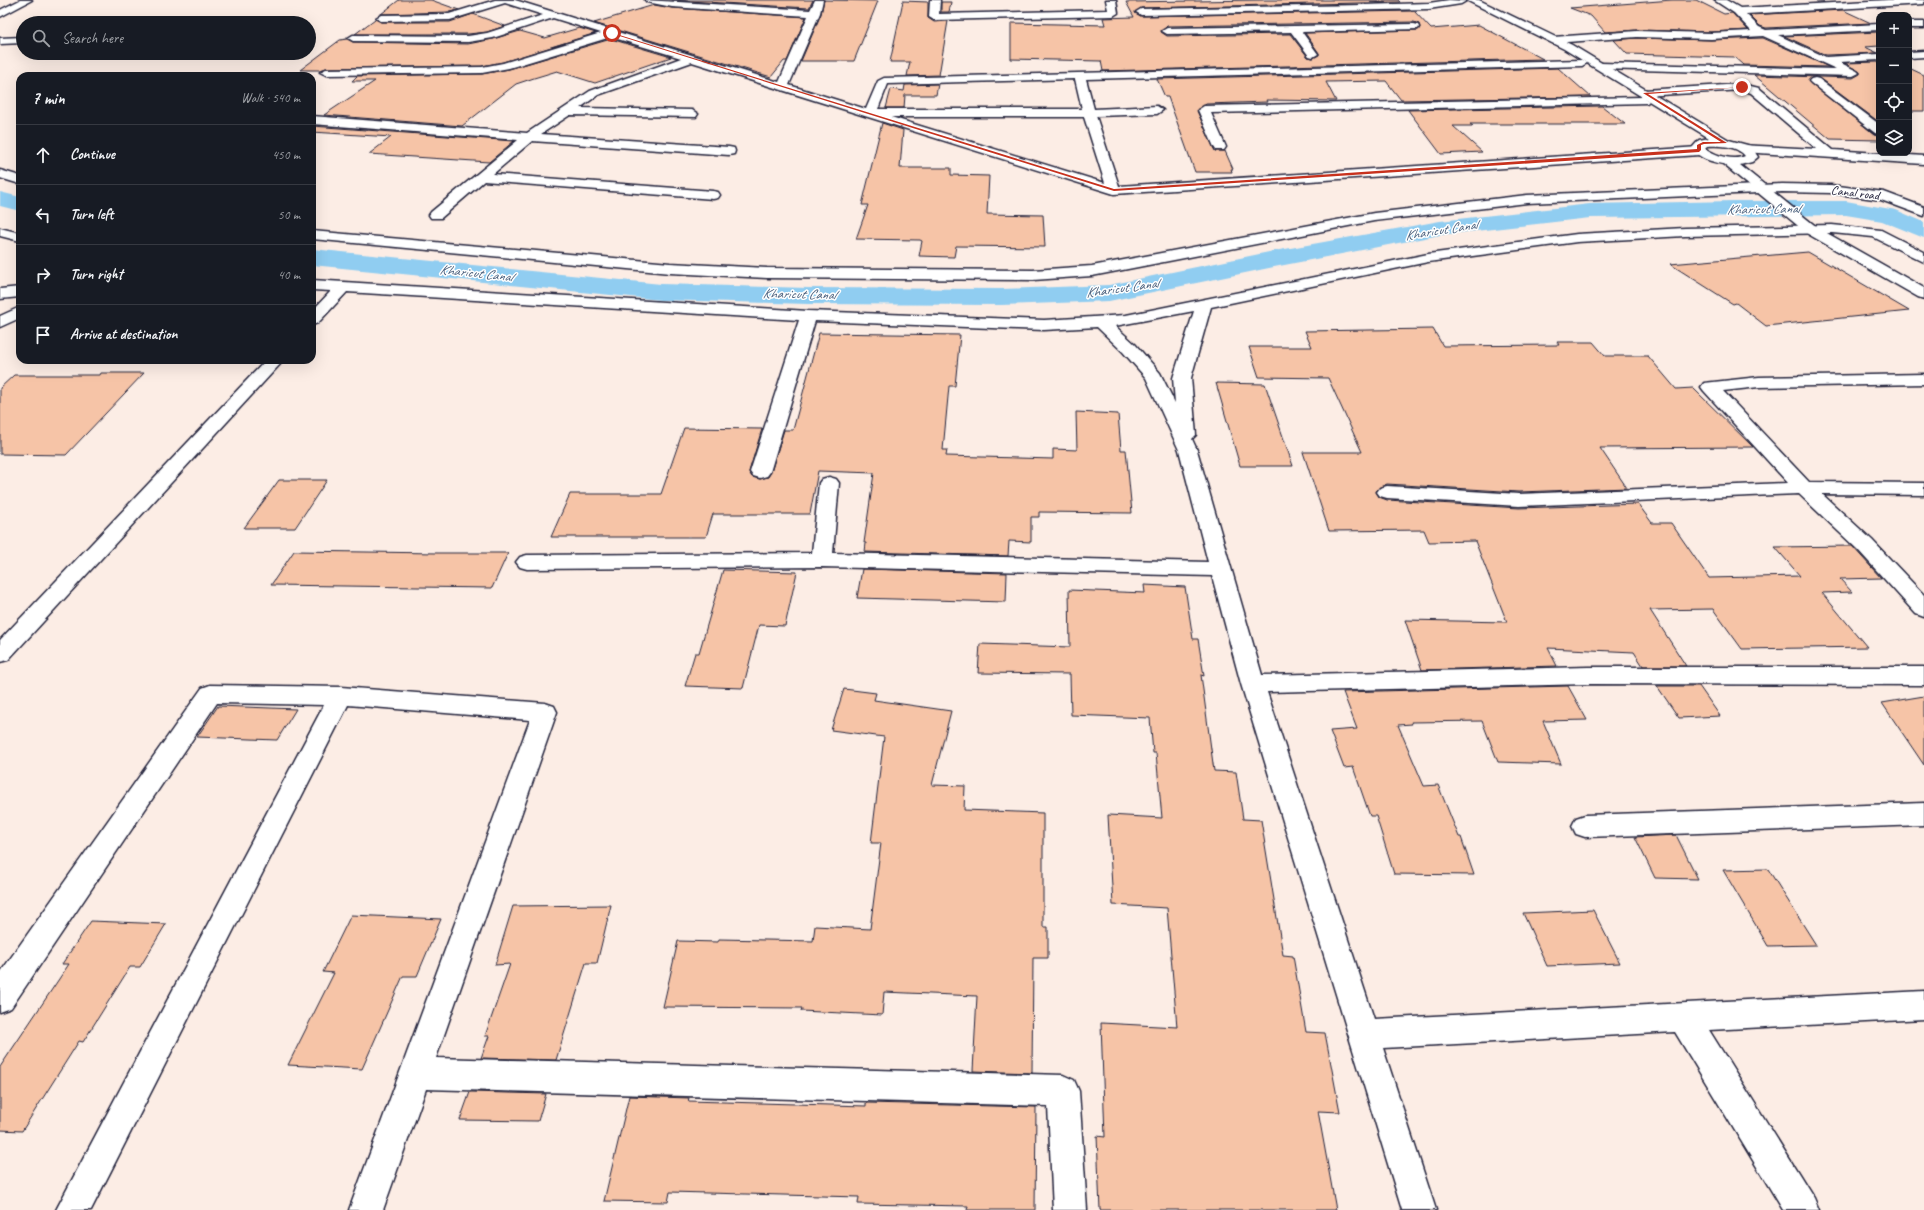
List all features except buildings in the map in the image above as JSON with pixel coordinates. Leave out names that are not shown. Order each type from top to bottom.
[{"type":"street","points":[[0,14],[26,0]]},
{"type":"street","points":[[381,18],[450,17],[505,0],[1114,190],[1703,146],[1725,143]]},
{"type":"street","points":[[650,0],[672,4],[815,13]]},
{"type":"street","points":[[783,86],[815,13],[819,0]]},
{"type":"street","points":[[935,0],[934,17],[1112,13],[1112,0]]},
{"type":"street","points":[[1463,0],[1555,48],[1725,143],[1749,151],[1750,159],[1762,172],[1791,195]]},
{"type":"street","points":[[1141,12],[1429,6],[1463,0],[1553,40],[1600,66],[1644,97],[1703,146],[1710,157],[1727,161],[1750,159],[1919,161]]},
{"type":"street","points":[[1600,66],[1853,73],[1756,29],[1738,11],[1719,0]]},
{"type":"street","points":[[1738,11],[1924,1]]},
{"type":"street","points":[[1326,8],[1347,28]]},
{"type":"street","points":[[353,38],[468,39],[488,36],[553,15]]},
{"type":"street","points":[[1912,26],[1924,25]]},
{"type":"street","points":[[1167,31],[1295,30],[1414,26]]},
{"type":"street","points":[[1553,40],[1637,34],[1711,36],[1876,27]]},
{"type":"street","points":[[1295,30],[1313,54]]},
{"type":"street","points":[[326,72],[482,70],[505,66],[612,33]]},
{"type":"street","points":[[0,41],[16,40]]},
{"type":"street","points":[[1912,55],[1924,54]]},
{"type":"street","points":[[1826,60],[1876,57]]},
{"type":"street","points":[[436,215],[529,137],[594,92],[693,58]]},
{"type":"street","points":[[870,113],[884,81],[1582,64]]},
{"type":"street","points":[[1080,77],[1089,113],[1114,190]]},
{"type":"street","points":[[1815,81],[1876,128]]},
{"type":"street","points":[[1220,147],[1204,110],[1644,97],[1742,87],[1755,90],[1830,154]]},
{"type":"street","points":[[870,113],[1089,113],[1157,110]]},
{"type":"street","points":[[567,111],[692,114]]},
{"type":"street","points":[[316,120],[729,151]]},
{"type":"street","points":[[1743,148],[1919,161]]},
{"type":"street","points":[[1727,161],[1765,191],[1924,294]]},
{"type":"street","points":[[0,174],[16,179]]},
{"type":"street","points":[[481,178],[713,195]]},
{"type":"street","name":"Canal road","points":[[316,235],[670,268],[767,273],[1033,275],[1092,271],[1374,217],[1511,201],[1636,193],[1765,191],[1791,195],[1830,189],[1884,196],[1924,212]]},
{"type":"street","points":[[1817,224],[1924,281]]},
{"type":"street","points":[[316,285],[808,316],[1044,325],[1126,320],[1428,258],[1577,238],[1817,224],[1876,234],[1924,258]]},
{"type":"street","points":[[0,232],[16,236]]},
{"type":"street","points":[[316,316],[342,288]]},
{"type":"street","points":[[0,294],[16,292]]},
{"type":"street","points":[[1188,450],[1182,378],[1204,304]]},
{"type":"street","points":[[0,322],[16,314]]},
{"type":"street","points":[[760,472],[808,316]]},
{"type":"street","points":[[1101,321],[1129,348],[1154,377],[1188,450],[1253,684],[1419,1207]]},
{"type":"street","points":[[0,654],[271,364]]},
{"type":"street","points":[[1924,379],[1759,382],[1710,388],[1804,488],[1865,545],[1924,609]]},
{"type":"street","points":[[822,560],[829,483]]},
{"type":"street","points":[[1387,492],[1526,500],[1804,488],[1924,489]]},
{"type":"street","points":[[527,562],[822,560],[1221,569]]},
{"type":"street","points":[[1253,684],[1710,674],[1924,676]]},
{"type":"street","points":[[0,998],[210,694],[341,696],[546,712],[366,1210]]},
{"type":"street","points":[[73,1210],[341,696]]},
{"type":"street","points":[[1585,826],[1924,814]]},
{"type":"street","points":[[1364,1034],[1924,1005]]},
{"type":"street","points":[[1683,1017],[1802,1210]]},
{"type":"street","points":[[415,1073],[1063,1091],[1070,1210]]},
{"type":"waterway","name":"Kharicut Canal","points":[[0,199],[16,203]]},
{"type":"waterway","name":"Kharicut Canal","points":[[316,257],[661,292],[808,296],[1001,297],[1109,293],[1274,259],[1440,228],[1590,211],[1734,208],[1846,208],[1888,215],[1924,231]]},
{"type":"route","points":[[612,33],[1114,190],[1699,150],[1699,145],[1703,143],[1725,143],[1644,93],[1742,87]]}]
